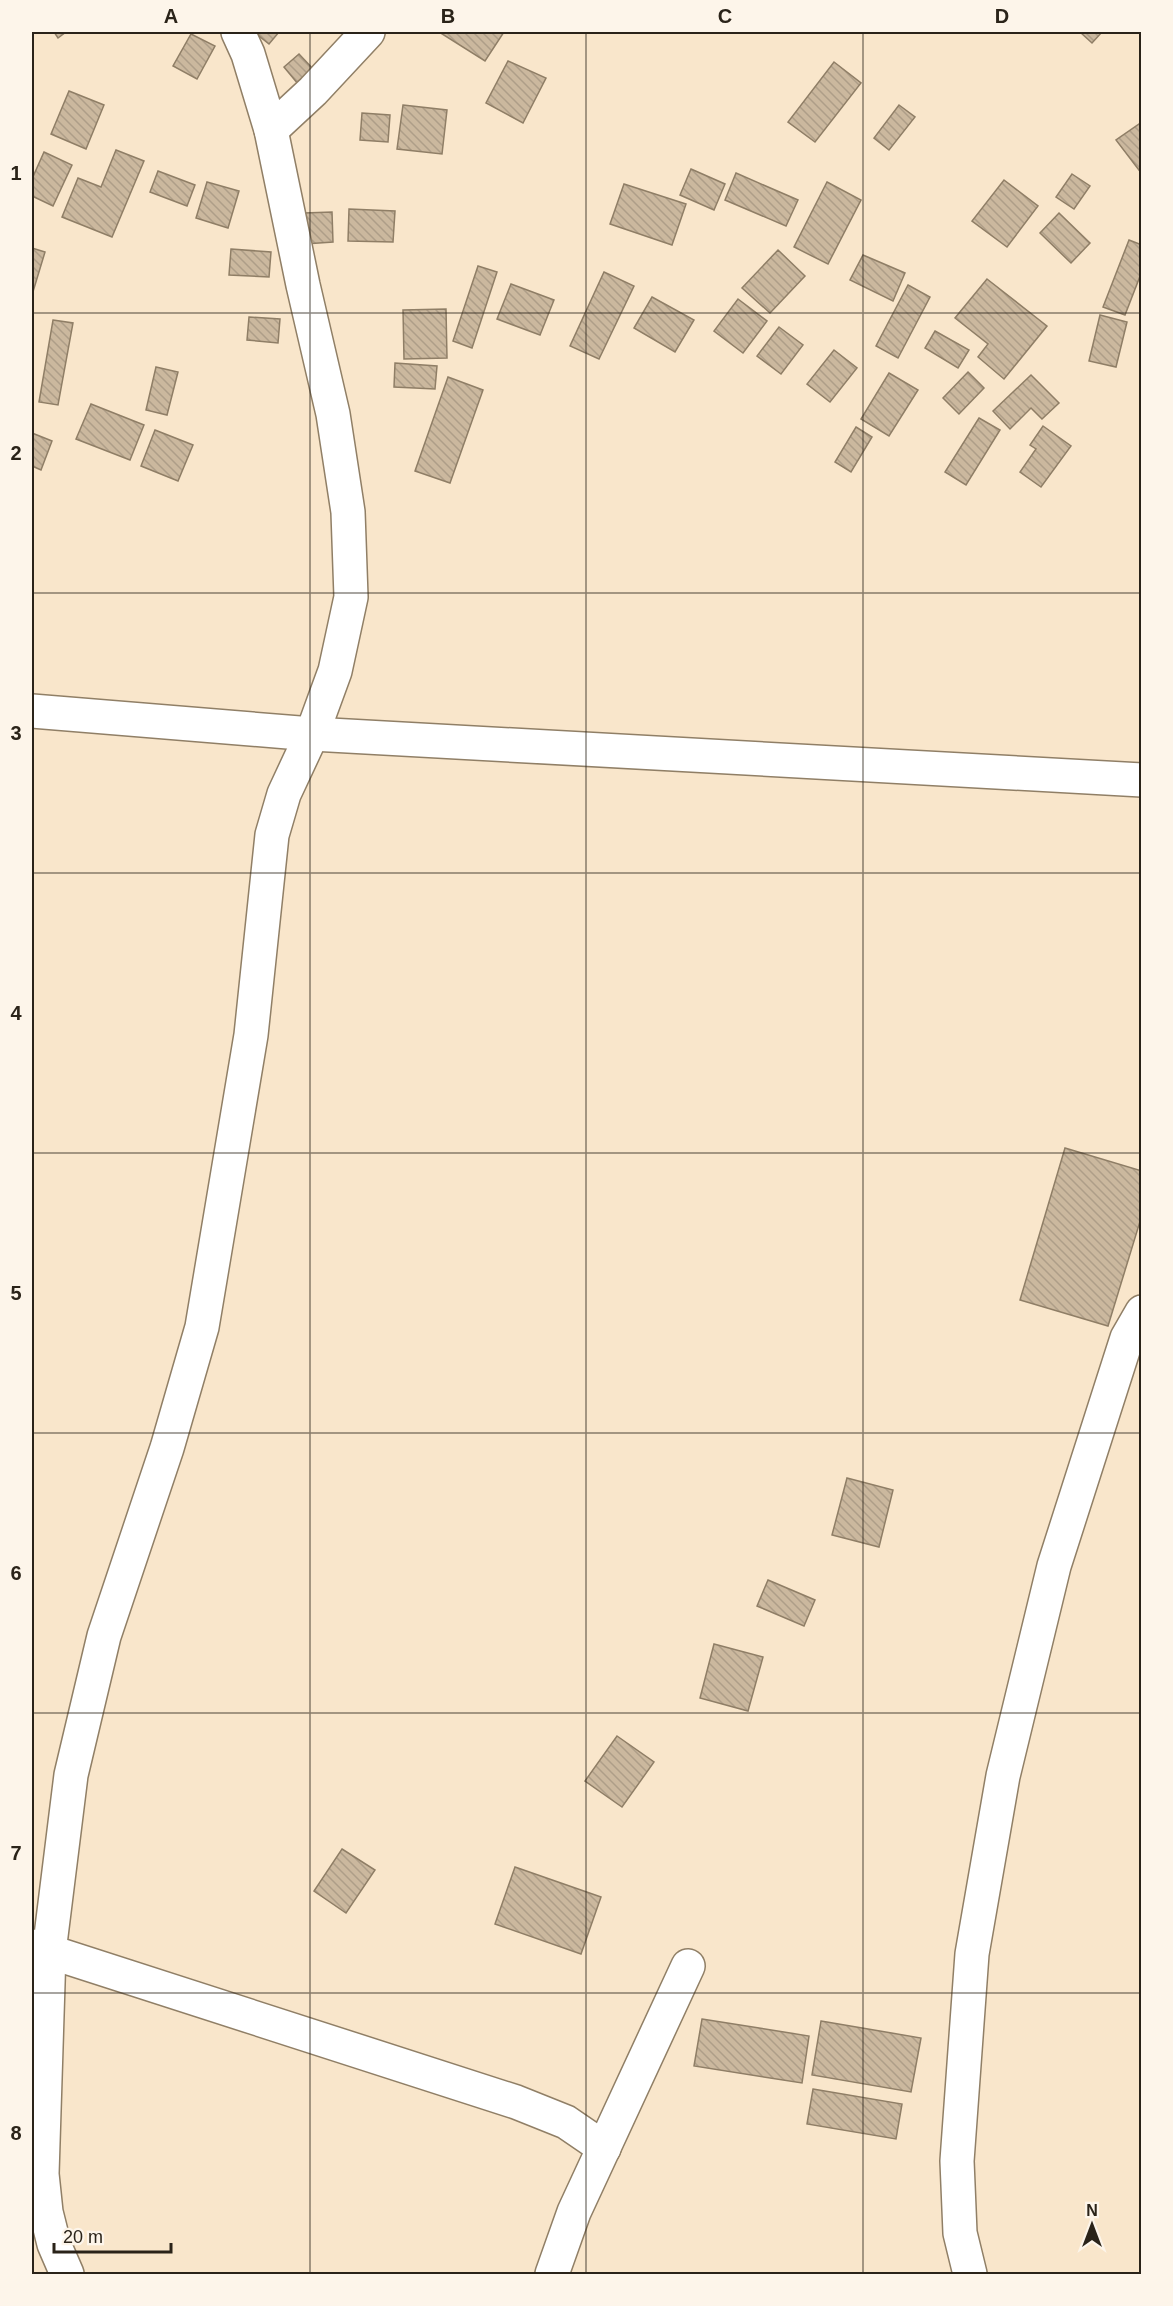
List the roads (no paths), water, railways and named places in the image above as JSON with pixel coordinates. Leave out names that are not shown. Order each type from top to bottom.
[{"type":"street","points":[[67,2274],[54,2244],[46,2212],[42,2174],[40,1949],[71,1775],[99,1660],[167,1448],[202,1327],[251,1035],[272,835],[284,794],[312,734],[335,671],[351,597],[348,512],[333,414],[271,130],[248,54],[238,32]]},
{"type":"street","points":[[271,130],[313,91],[368,32]]},
{"type":"street","points":[[32,711],[312,734],[1142,780]]},
{"type":"street","points":[[970,2274],[960,2233],[957,2161],[972,1954],[1003,1776],[1054,1566],[1127,1338],[1142,1312]]},
{"type":"street","points":[[40,1949],[516,2102],[566,2122],[604,2148]]},
{"type":"street","points":[[552,2274],[574,2212],[688,1966]]}]
